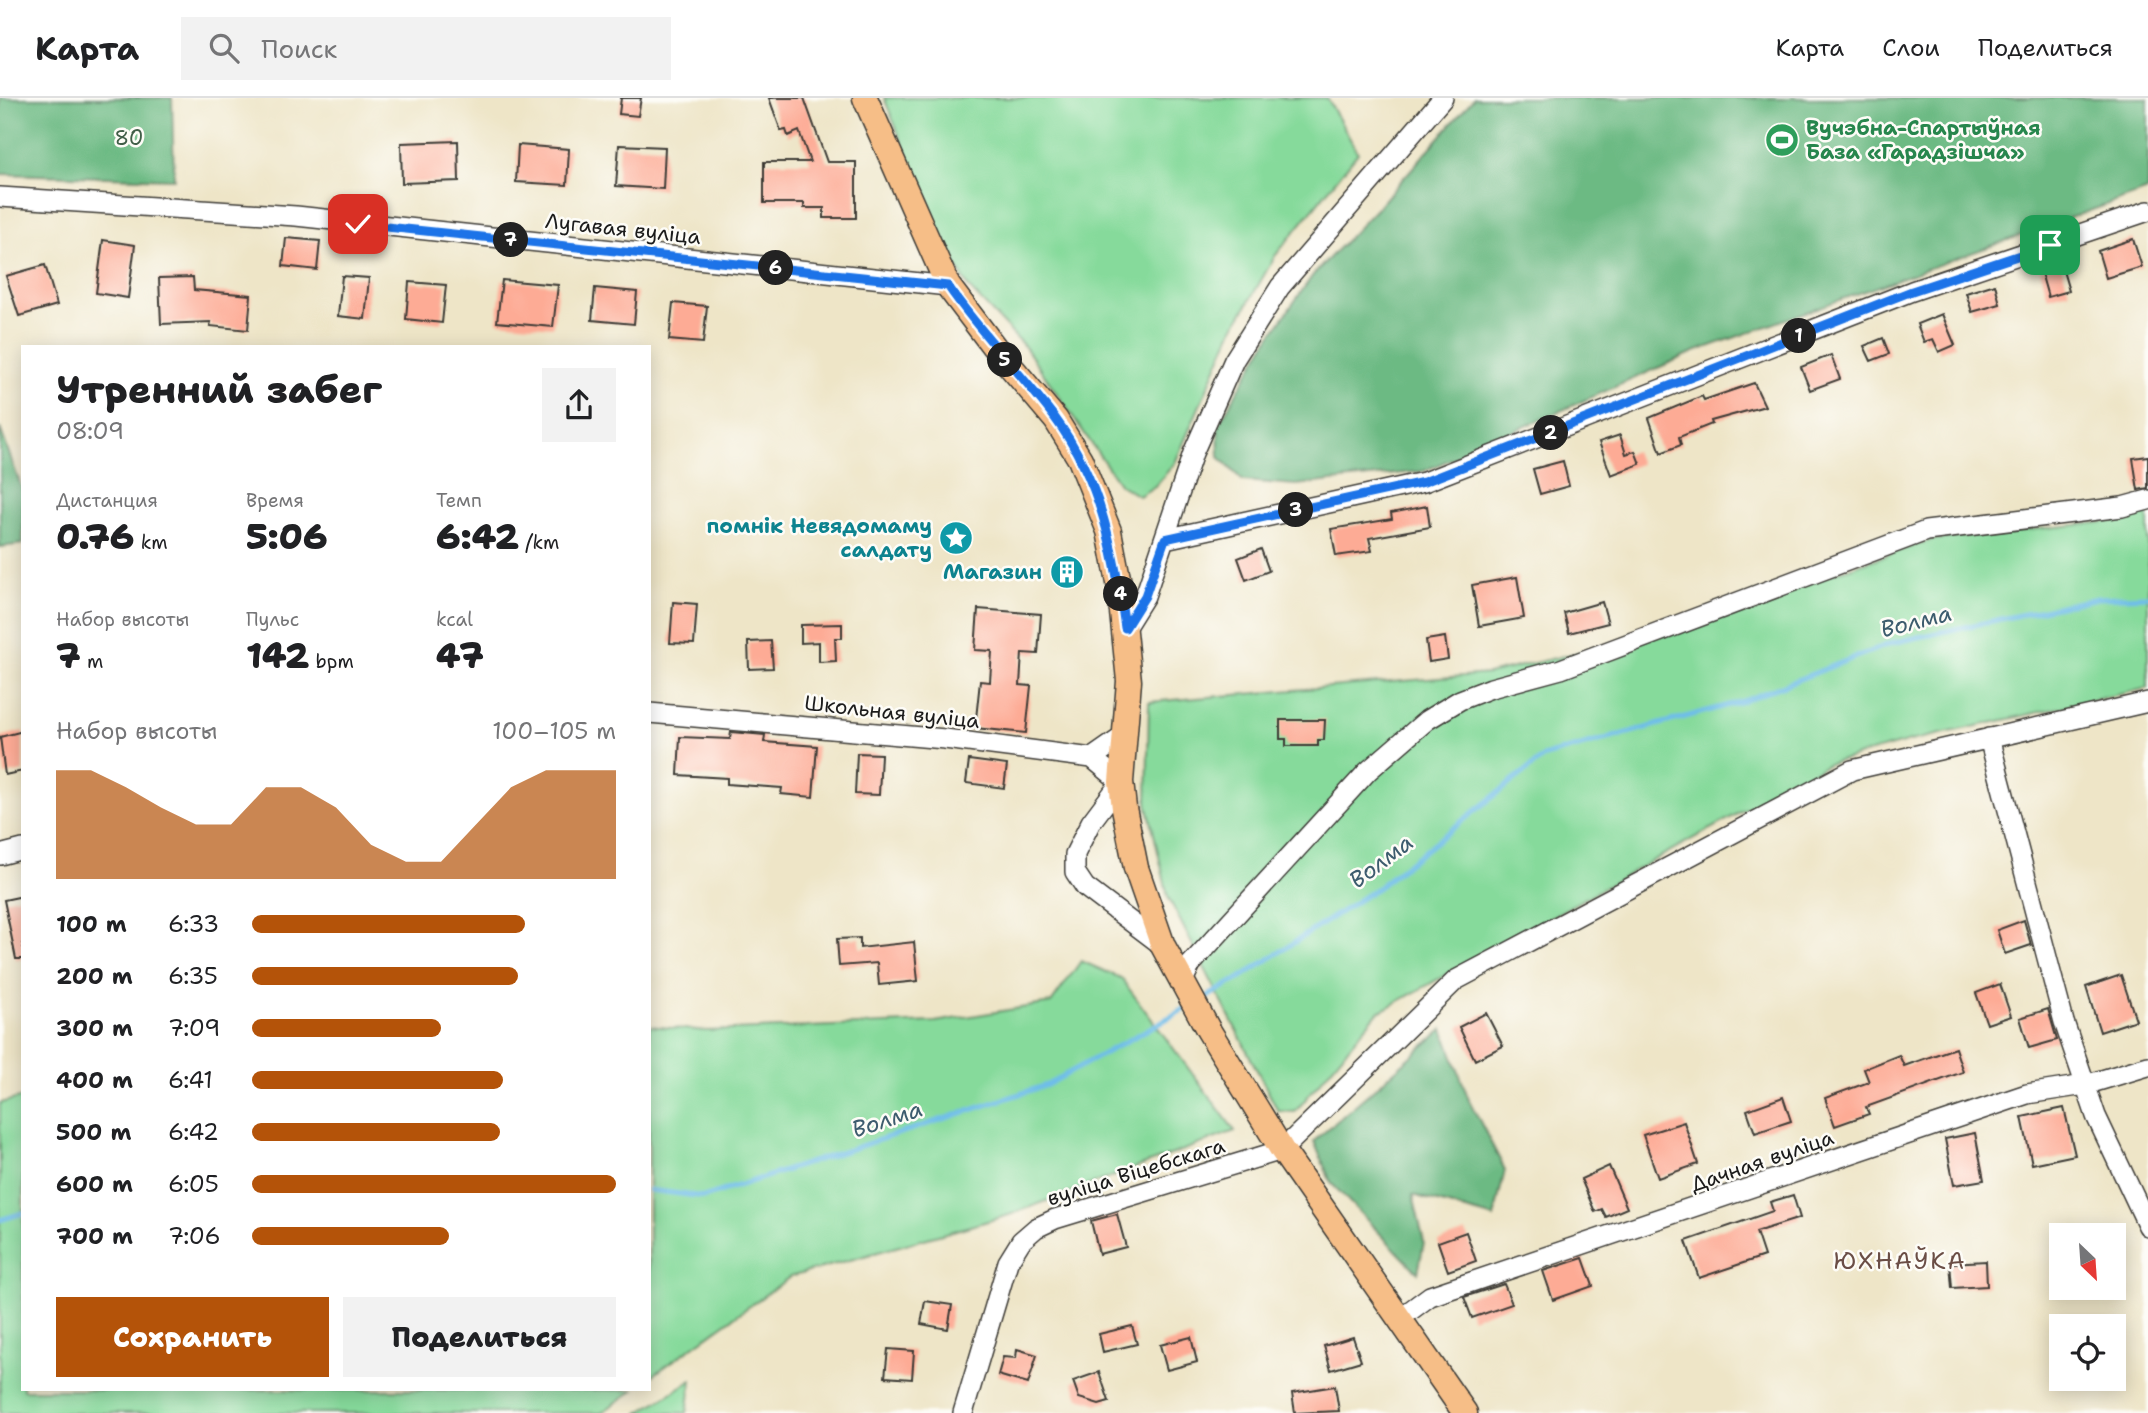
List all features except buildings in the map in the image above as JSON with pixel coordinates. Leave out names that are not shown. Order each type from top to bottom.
[{"type":"main road","points":[[865,98],[948,286],[1001,356],[1056,420],[1080,459],[1109,531],[1125,628],[1129,681],[1121,782],[1136,869],[1163,946],[1209,1031],[1282,1150],[1465,1413]]},
{"type":"street","points":[[1125,628],[1145,596],[1193,453],[1234,360],[1280,287],[1443,98]]},
{"type":"street","name":"Лугавая вуліца","points":[[0,197],[296,216],[948,286]]},
{"type":"street","points":[[1165,539],[1424,482],[1912,291],[2148,211]]},
{"type":"street","points":[[1182,983],[1191,964],[1368,771],[1427,720],[1460,700],[1491,688],[1561,669],[1926,531],[2122,507],[2148,500]]},
{"type":"street","points":[[1282,1150],[1456,980],[1852,770],[2148,702]]},
{"type":"street","name":"Школьная вуліца","points":[[651,713],[946,739],[1092,758]]},
{"type":"street","points":[[1125,735],[1092,758],[1121,782],[1075,854],[1075,872],[1086,887],[1163,946]]},
{"type":"street","points":[[1990,738],[2064,1021],[2096,1116],[2148,1226]]},
{"type":"street","points":[[0,855],[21,850]]},
{"type":"street","name":"Дачная вуліца","points":[[1399,1319],[1430,1296],[2027,1094],[2085,1085],[2148,1066]]},
{"type":"street","name":"вуліца Віцебскага","points":[[963,1413],[1008,1262],[1021,1241],[1036,1228],[1079,1211],[1282,1150]]},
{"type":"green space","name":"80","points":[[0,98],[172,98],[174,179],[0,174]]},
{"type":"green space","points":[[884,98],[1327,98],[1358,153],[1275,256],[1232,331],[1175,463],[1155,486],[1139,496],[1120,485],[1025,347],[969,288],[941,238]]},
{"type":"green space","points":[[1474,98],[2148,98],[2148,190],[1694,352],[1424,471],[1296,485],[1243,481],[1219,457],[1218,425],[1265,344],[1313,275],[1379,206]]},
{"type":"green space","points":[[0,428],[21,486],[21,544],[0,547]]},
{"type":"green space","points":[[2148,514],[2148,688],[1914,740],[1828,764],[1377,1013],[1295,1112],[1278,1111],[1168,897],[1147,803],[1149,702],[1488,674],[1651,635],[1931,540],[2124,520]]},
{"type":"green space","points":[[1081,961],[1121,978],[1235,1131],[1009,1215],[790,1277],[651,1377],[651,1026],[706,1031],[935,1022],[1051,1003]]},
{"type":"green space","points":[[1443,1029],[1469,1100],[1505,1170],[1494,1218],[1413,1195],[1424,1242],[1418,1273],[1331,1183],[1314,1141]]},
{"type":"green space","points":[[21,1098],[21,1391],[633,1391],[601,1413],[0,1413],[0,1103]]},
{"type":"green space","points":[[692,1380],[687,1413],[639,1413]]},
{"type":"waterway","name":"Волма","points":[[1200,1001],[1240,978],[1377,888],[1545,756],[1743,701],[1892,643],[2097,598],[2148,596]]},
{"type":"waterway","name":"Волма","points":[[651,1190],[704,1197],[1047,1085],[1188,1007]]},
{"type":"waterway","name":"Волма","points":[[0,1220],[21,1214]]},
{"type":"place","name":"Вучэбна-Спартыўная База «Гарадзішча»","points":[[1782,140]]},
{"type":"place","name":"помнік Невядомаму салдату","points":[[956,538]]},
{"type":"place","name":"Магазин","points":[[1067,572]]},
{"type":"district","name":"ЮХНАЎКА","points":[[1900,1261]]},
{"type":"route","points":[[358,224],[948,286],[1001,356],[1056,420],[1080,459],[1109,531],[1125,628],[1145,596],[1165,539],[1424,482],[1912,291],[2050,245]]}]
